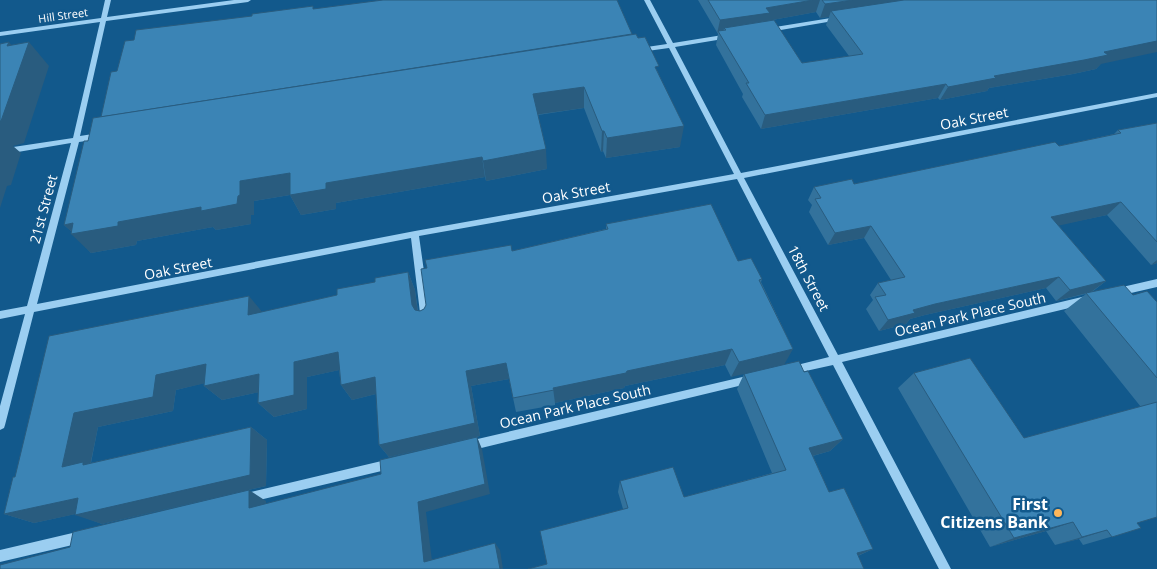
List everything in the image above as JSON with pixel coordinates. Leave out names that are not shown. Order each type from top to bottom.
[{"type":"street","name":"21st Street","points":[[0,425],[76,139],[108,0]]},
{"type":"street","name":"Hill Street","points":[[0,34],[248,0]]},
{"type":"street","name":"18th Street","points":[[647,0],[945,569]]},
{"type":"street","points":[[756,32],[843,18]]},
{"type":"street","points":[[630,52],[737,35]]},
{"type":"street","name":"Oak Street","points":[[0,315],[415,234],[739,176],[1157,95]]},
{"type":"street","points":[[0,152],[105,135]]},
{"type":"street","points":[[415,234],[426,322]]},
{"type":"street","name":"Ocean Park Place South","points":[[778,373],[1157,283]]},
{"type":"street","name":"Ocean Park Place South","points":[[457,448],[758,378]]},
{"type":"street","points":[[233,501],[398,462]]},
{"type":"street","points":[[0,556],[88,535]]},
{"type":"building","points":[[383,0],[617,0],[632,34],[101,117],[111,72],[117,71],[125,41],[134,40],[136,30],[252,16],[252,14],[313,6],[313,9]]},
{"type":"building","points":[[708,0],[813,0],[766,8],[770,13],[720,20]]},
{"type":"building","points":[[822,0],[853,0],[825,4]]},
{"type":"building","points":[[904,0],[1157,0],[1157,41],[1104,52],[1108,55],[994,76],[996,78],[948,87],[946,84],[765,115],[746,83],[749,83],[718,31],[726,30],[724,28],[774,20],[802,63],[863,54],[831,11]]},
{"type":"building","points":[[636,34],[638,38],[645,37],[659,66],[655,67],[684,126],[607,138],[604,131],[602,131],[584,87],[533,94],[546,149],[483,161],[482,157],[326,183],[326,189],[290,195],[290,173],[240,181],[240,195],[238,196],[237,204],[201,211],[201,207],[118,222],[118,226],[71,234],[73,223],[64,225],[84,141],[88,141],[93,118]]},
{"type":"building","points":[[9,42],[7,46],[29,42],[0,121],[0,44]]},
{"type":"building","points":[[1157,123],[1157,242],[1121,202],[1051,217],[1106,281],[1070,290],[1059,277],[935,304],[913,310],[915,313],[888,320],[875,297],[886,295],[878,283],[905,277],[871,226],[835,233],[815,199],[821,198],[814,187],[852,179],[854,184],[1055,142],[1059,146],[1121,133],[1118,130]]},
{"type":"building","points":[[711,204],[738,261],[751,258],[762,279],[759,280],[793,349],[739,362],[732,349],[513,398],[506,363],[466,371],[475,423],[379,445],[375,377],[341,385],[338,352],[294,362],[294,395],[258,403],[259,374],[204,386],[206,364],[156,375],[153,397],[74,413],[62,467],[83,462],[83,465],[251,427],[250,475],[75,515],[78,498],[4,514],[13,477],[15,477],[49,336],[249,296],[248,315],[337,295],[337,289],[375,282],[375,278],[408,272],[412,305],[415,310],[420,311],[426,305],[421,269],[427,268],[425,260],[511,245],[512,251],[608,229],[606,224]]},
{"type":"building","points":[[1124,285],[1133,295],[1147,291],[1157,302],[1157,378],[1086,293]]},
{"type":"building","points":[[970,358],[1024,438],[1157,402],[1157,517],[1137,523],[1141,528],[1112,537],[1107,530],[1082,537],[1073,522],[1014,538],[914,373]]},
{"type":"building","points":[[799,361],[804,372],[808,371],[843,439],[809,448],[829,492],[844,488],[873,549],[857,553],[864,569],[528,569],[547,564],[540,531],[628,508],[620,481],[673,467],[684,497],[786,470],[744,374]]},
{"type":"building","points":[[477,437],[485,484],[418,502],[424,562],[495,543],[500,569],[0,569],[0,565],[70,547],[73,532],[249,490],[249,508],[381,474],[380,460]]},
{"type":"place","name":"First Citizens Bank","points":[[1058,513]]}]
